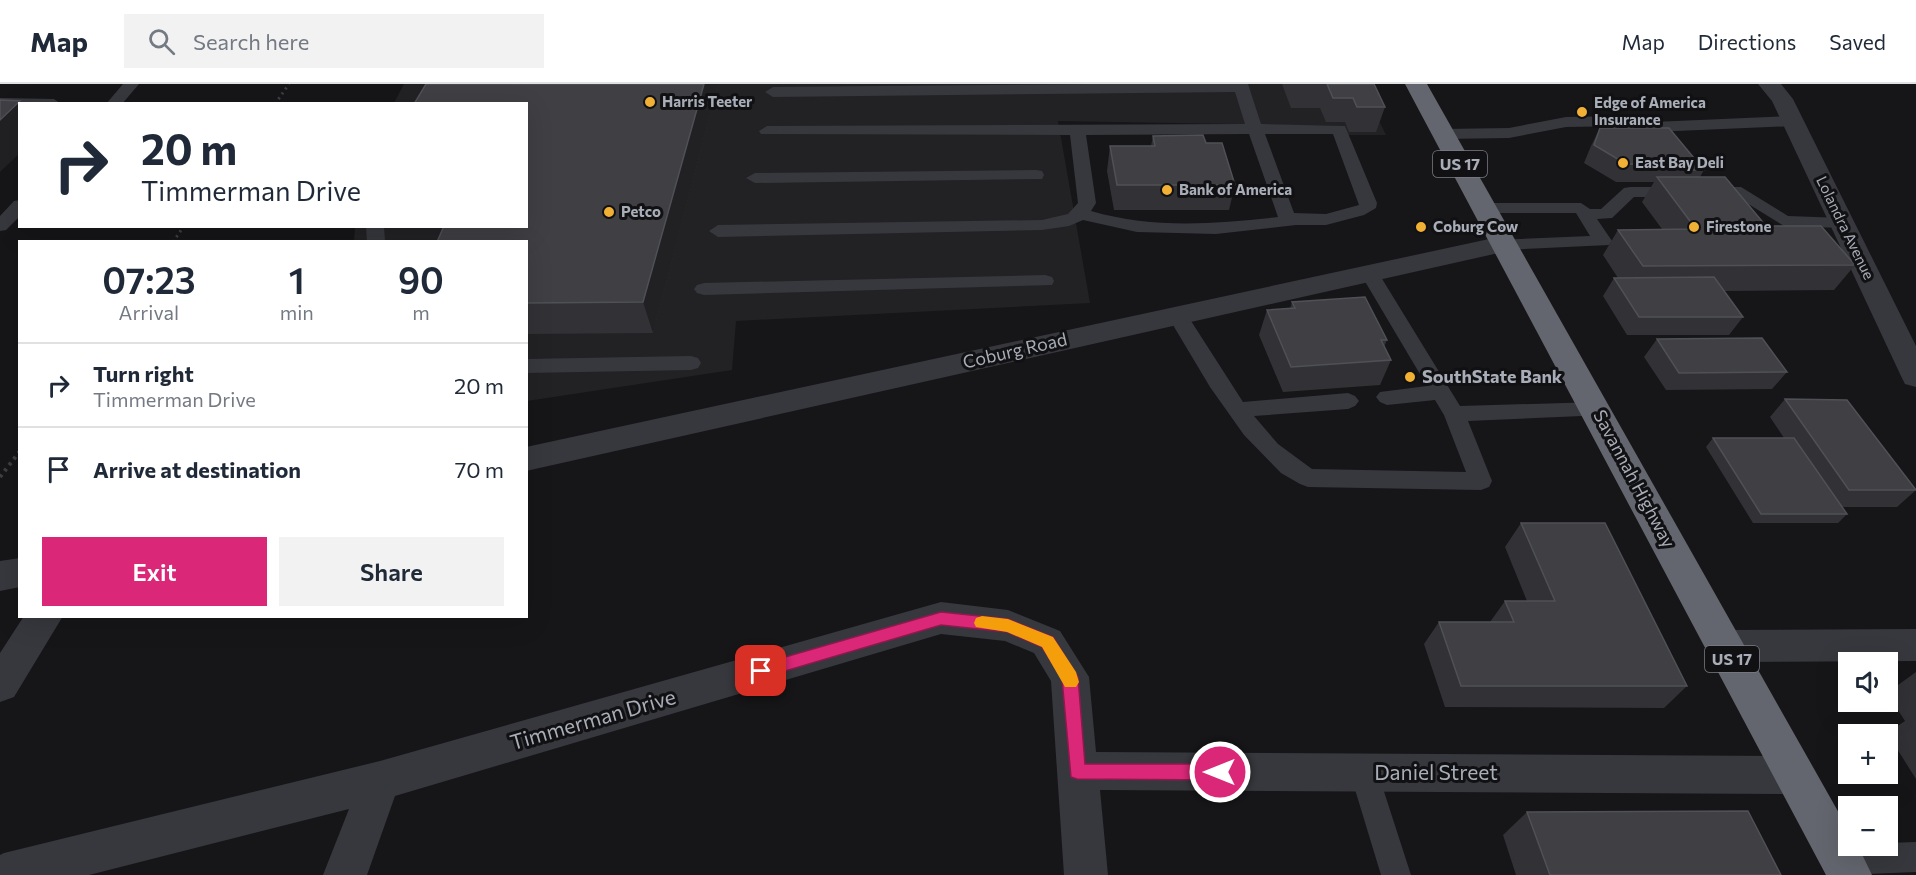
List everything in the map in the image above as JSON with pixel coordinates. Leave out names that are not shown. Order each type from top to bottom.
[{"type":"highway","name":"Savannah Highway","points":[[1416,84],[1846,867]]},
{"type":"street","name":"Lolandra Avenue","points":[[1769,84],[1782,99],[1916,376]]},
{"type":"street","name":"Coburg Road","points":[[528,459],[1503,244]]},
{"type":"street","points":[[0,576],[18,572]]},
{"type":"street","points":[[0,685],[44,618]]},
{"type":"street","name":"Timmerman Drive","points":[[4,875],[380,781],[941,618],[1008,626],[1047,642],[1070,677],[1086,875]]},
{"type":"street","points":[[1724,646],[1916,645]]},
{"type":"street","name":"Daniel Street","points":[[1077,771],[1795,774]]},
{"type":"street","points":[[345,875],[380,781]]},
{"type":"lane","points":[[115,102],[131,84]]},
{"type":"lane","points":[[773,92],[1240,85],[1286,216],[1294,220]]},
{"type":"lane","points":[[0,103],[18,103]]},
{"type":"lane","points":[[1443,134],[1509,134],[1566,122],[1625,121],[1653,126],[1793,121]]},
{"type":"lane","points":[[718,231],[1042,225],[1070,221],[1083,214],[1087,203],[1077,128]]},
{"type":"lane","points":[[767,131],[1077,128],[1339,129],[1368,203],[1367,208],[1355,213],[1305,221],[1158,229],[1135,227],[1083,214]]},
{"type":"lane","points":[[755,178],[1036,175]]},
{"type":"lane","points":[[1585,214],[1606,214],[1630,192],[1741,192],[1784,221],[1842,223]]},
{"type":"lane","points":[[0,226],[18,207]]},
{"type":"lane","points":[[1485,208],[1581,208],[1603,241],[1503,244]]},
{"type":"lane","points":[[1177,315],[1223,390],[1269,449],[1294,472],[1308,477],[1481,481],[1443,392],[1369,273]]},
{"type":"lane","points":[[704,289],[1046,281]]},
{"type":"lane","points":[[528,366],[692,363]]},
{"type":"lane","points":[[1388,397],[1443,392]]},
{"type":"lane","points":[[1238,410],[1348,400]]},
{"type":"lane","points":[[1454,414],[1597,411]]},
{"type":"lane","points":[[1364,773],[1396,875]]},
{"type":"lane","points":[[1846,867],[1916,856]]},
{"type":"path","points":[[276,102],[289,84]]},
{"type":"path","points":[[0,477],[18,454]]},
{"type":"shaded area","points":[[404,84],[1361,84],[1386,135],[1345,135],[1341,126],[1058,121],[1090,303],[736,321],[732,370],[528,401],[528,240],[354,240],[355,228],[528,228],[528,102],[395,102]]},
{"type":"building","points":[[426,84],[704,84],[643,302],[528,303],[528,240],[438,240],[443,228],[528,228],[528,102],[415,102]]},
{"type":"building","points":[[1327,84],[1374,84],[1385,107],[1357,107],[1353,98],[1333,98]]},
{"type":"building","points":[[0,100],[20,101],[18,102],[0,120]]},
{"type":"building","points":[[1600,128],[1669,128],[1704,170],[1686,170],[1682,165],[1626,164],[1594,145]]},
{"type":"building","points":[[1203,135],[1206,143],[1222,143],[1235,185],[1117,185],[1110,146],[1155,146],[1153,136]]},
{"type":"building","points":[[1657,177],[1725,177],[1766,226],[1821,226],[1855,265],[1643,266],[1618,230],[1696,229]]},
{"type":"building","points":[[1714,277],[1743,317],[1639,317],[1614,278]]},
{"type":"building","points":[[1365,297],[1387,340],[1381,340],[1391,360],[1291,367],[1267,310],[1295,308],[1292,302]]},
{"type":"building","points":[[1762,338],[1787,372],[1679,373],[1657,339]]},
{"type":"building","points":[[1785,399],[1847,400],[1916,490],[1849,490]]},
{"type":"building","points":[[1713,438],[1794,438],[1847,514],[1761,514]]},
{"type":"building","points":[[1521,523],[1605,523],[1687,686],[1461,686],[1439,622],[1514,622],[1505,601],[1555,601]]},
{"type":"building","points":[[1748,811],[1781,875],[1550,875],[1527,812]]},
{"type":"slow traffic","points":[[982,623],[1008,626],[1047,642],[1071,682]]},
{"type":"place","name":"Harris Teeter","points":[[650,102]]},
{"type":"place","name":"Edge of America Insurance","points":[[1582,112]]},
{"type":"place","name":"East Bay Deli","points":[[1623,163]]},
{"type":"place","name":"Bank of America","points":[[1167,190]]},
{"type":"place","name":"Petco","points":[[609,212]]},
{"type":"place","name":"Coburg Cow","points":[[1421,227]]},
{"type":"place","name":"Firestone","points":[[1694,227]]},
{"type":"place","name":"SouthState Bank","points":[[1410,377]]},
{"type":"route","points":[[761,671],[941,618],[1008,626],[1047,642],[1070,677],[1077,771],[1220,772]]}]
